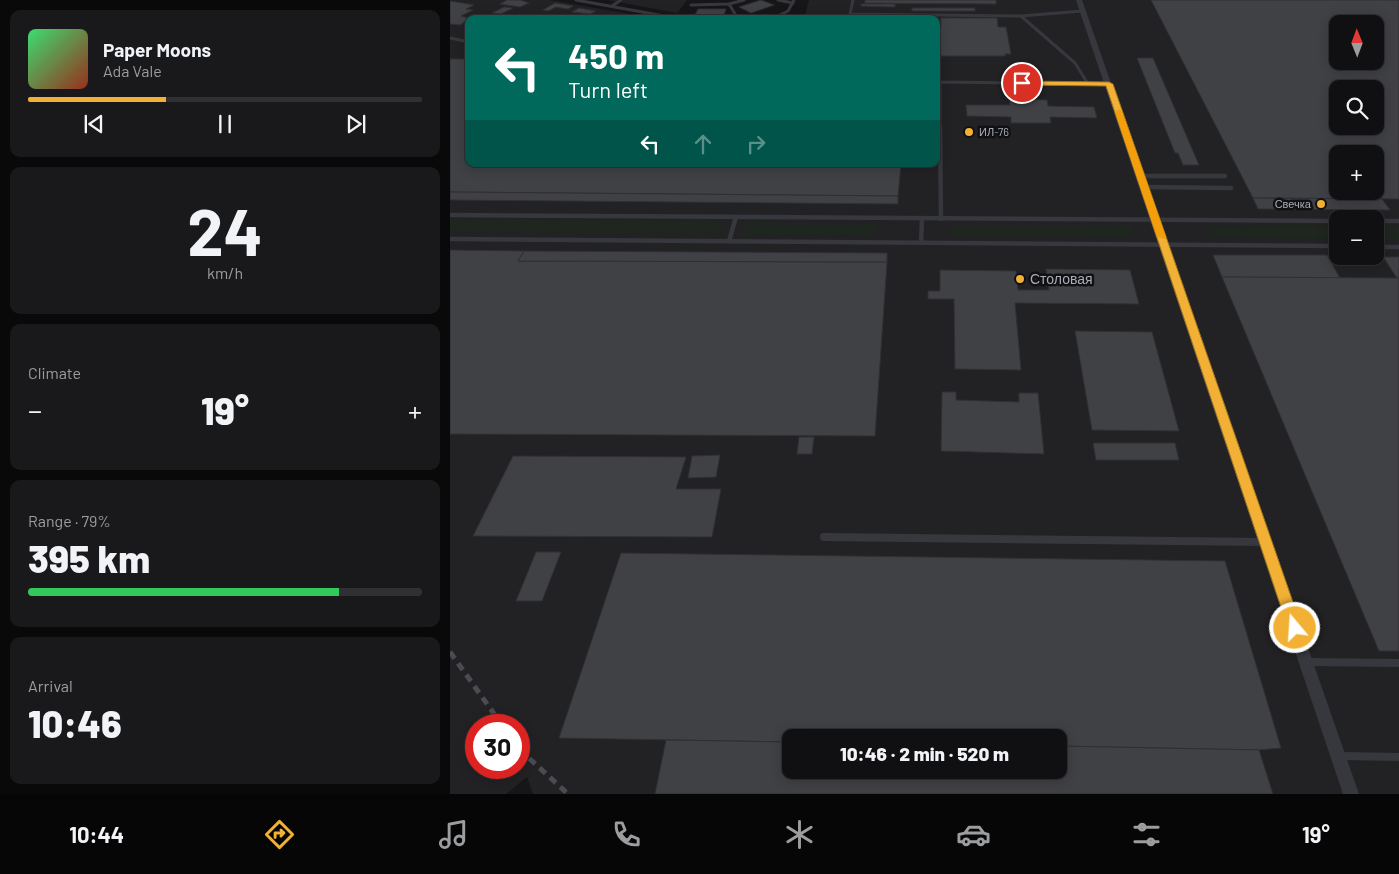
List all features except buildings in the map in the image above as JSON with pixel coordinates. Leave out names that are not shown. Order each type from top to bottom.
[{"type":"street","points":[[1080,0],[1267,542],[1306,662],[1340,756],[1351,794]]},
{"type":"lane","points":[[576,0],[660,15]]},
{"type":"lane","points":[[612,6],[621,0]]},
{"type":"lane","points":[[691,5],[729,4],[744,0]]},
{"type":"lane","points":[[778,0],[794,1],[788,11],[780,15]]},
{"type":"lane","points":[[853,0],[850,14],[1021,16],[1083,11]]},
{"type":"lane","points":[[729,4],[736,15]]},
{"type":"lane","points":[[1021,16],[1075,63],[1088,84]]},
{"type":"lane","points":[[450,40],[465,42]]},
{"type":"lane","points":[[940,80],[1109,84]]},
{"type":"lane","points":[[940,167],[941,219]]},
{"type":"lane","points":[[1141,176],[1224,176]]},
{"type":"lane","points":[[1145,187],[1231,188]]},
{"type":"lane","points":[[450,215],[1329,221]]},
{"type":"lane","points":[[729,241],[736,217]]},
{"type":"lane","points":[[921,243],[922,219]]},
{"type":"lane","points":[[1384,221],[1399,221]]},
{"type":"lane","points":[[450,239],[1329,246]]},
{"type":"lane","points":[[1384,247],[1399,247]]},
{"type":"lane","points":[[824,538],[1267,542]]},
{"type":"lane","points":[[1306,662],[1399,663]]},
{"type":"lane","points":[[1340,756],[1399,757]]},
{"type":"shaded area","points":[[450,0],[549,0],[636,15],[465,15],[465,167],[940,167],[940,15],[805,15],[809,0],[1399,0],[1399,794],[533,794],[528,779],[530,779],[530,714],[465,714],[465,779],[525,779],[506,794],[450,794]]},
{"type":"shaded area","points":[[607,0],[687,0],[677,13]]},
{"type":"shaded area","points":[[450,219],[722,221],[724,223],[721,232],[717,234],[450,232]]},
{"type":"shaded area","points":[[745,222],[877,224],[876,236],[741,235]]},
{"type":"shaded area","points":[[953,225],[1131,225],[1134,237],[954,236],[947,231]]},
{"type":"shaded area","points":[[1211,225],[1329,226],[1329,239],[1217,238],[1208,232],[1208,228]]},
{"type":"shaded area","points":[[1384,226],[1399,226],[1399,239],[1384,239]]},
{"type":"railway","points":[[450,652],[494,714]]},
{"type":"railway","points":[[530,759],[568,794]]},
{"type":"slow traffic","points":[[1119,112],[1162,237]]},
{"type":"place","name":"ИЛ-76","points":[[969,132]]},
{"type":"place","name":"Свечка","points":[[1321,204]]},
{"type":"place","name":"Столовая","points":[[1020,279]]},
{"type":"route","points":[[1022,83],[1109,84],[1295,628]]}]
